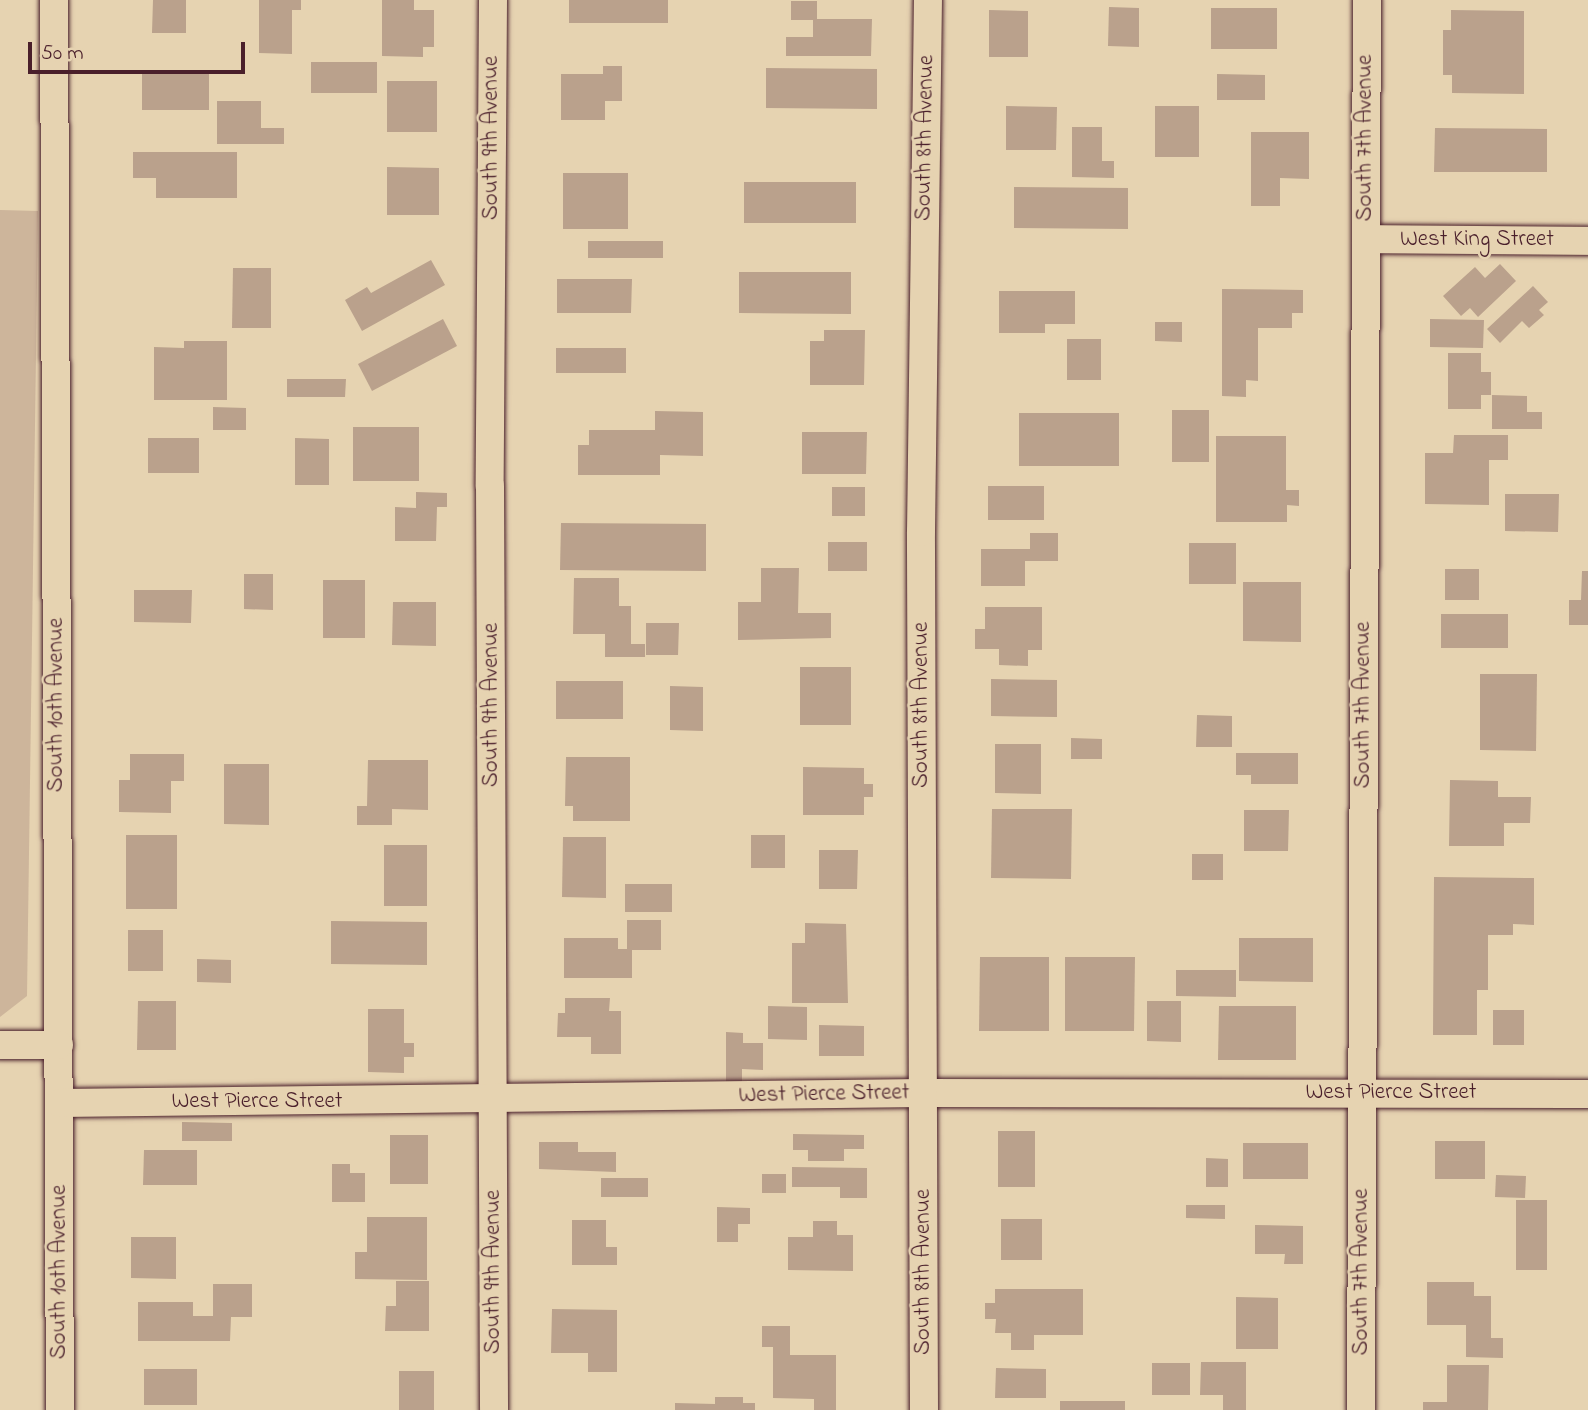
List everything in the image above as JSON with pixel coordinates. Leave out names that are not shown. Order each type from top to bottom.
[{"type":"street","name":"South 10th Avenue","points":[[54,0],[60,1410]]},
{"type":"street","name":"South 9th Avenue","points":[[493,0],[490,514],[494,1410]]},
{"type":"street","name":"South 8th Avenue","points":[[924,1410],[921,532],[928,0]]},
{"type":"street","name":"South 7th Avenue","points":[[1361,1410],[1367,0]]},
{"type":"street","name":"West King Street","points":[[1366,239],[1588,241]]},
{"type":"street","points":[[0,1045],[59,1045]]},
{"type":"street","name":"West Pierce Street","points":[[60,1103],[923,1093],[1588,1094]]},
{"type":"shaded area","points":[[0,210],[38,211],[27,996],[0,1017]]},
{"type":"building","points":[[153,0],[186,0],[186,33],[152,33]]},
{"type":"building","points":[[259,0],[301,0],[301,10],[292,10],[292,54],[259,53]]},
{"type":"building","points":[[382,0],[414,0],[414,10],[434,10],[434,47],[423,47],[423,57],[382,56]]},
{"type":"building","points":[[569,0],[668,0],[668,23],[569,23]]},
{"type":"building","points":[[791,1],[817,1],[817,19],[872,19],[871,56],[786,56],[786,37],[813,37],[813,20],[791,20]]},
{"type":"building","points":[[1109,7],[1139,8],[1139,47],[1108,46]]},
{"type":"building","points":[[1211,8],[1277,8],[1277,49],[1211,49]]},
{"type":"building","points":[[989,10],[1028,11],[1028,57],[989,57]]},
{"type":"building","points":[[1451,10],[1524,11],[1524,94],[1452,93],[1452,75],[1443,75],[1443,30],[1451,30]]},
{"type":"building","points":[[311,62],[377,62],[377,93],[311,93]]},
{"type":"building","points":[[603,66],[622,66],[622,101],[605,101],[605,120],[561,120],[561,74],[603,74]]},
{"type":"building","points":[[766,68],[877,69],[877,109],[766,108]]},
{"type":"building","points":[[142,74],[209,74],[209,110],[142,110]]},
{"type":"building","points":[[1217,74],[1265,75],[1265,100],[1217,100]]},
{"type":"building","points":[[387,81],[437,81],[437,132],[387,132]]},
{"type":"building","points":[[217,101],[261,101],[261,128],[284,128],[284,144],[217,144]]},
{"type":"building","points":[[1006,106],[1057,107],[1056,150],[1006,150]]},
{"type":"building","points":[[1155,106],[1199,106],[1199,157],[1155,157]]},
{"type":"building","points":[[1072,127],[1102,127],[1102,161],[1114,161],[1114,178],[1072,177]]},
{"type":"building","points":[[1435,128],[1547,129],[1547,172],[1434,172]]},
{"type":"building","points":[[1251,132],[1309,132],[1309,179],[1280,178],[1280,206],[1251,206]]},
{"type":"building","points":[[133,152],[237,152],[237,198],[156,198],[156,178],[133,178]]},
{"type":"building","points":[[387,167],[439,168],[439,215],[387,215]]},
{"type":"building","points":[[563,173],[628,173],[628,229],[563,229]]},
{"type":"building","points":[[744,182],[856,182],[856,223],[744,223]]},
{"type":"building","points":[[1014,187],[1128,188],[1128,229],[1014,228]]},
{"type":"building","points":[[588,241],[663,241],[663,258],[588,258]]},
{"type":"building","points":[[431,260],[445,285],[362,331],[345,300],[367,287],[371,293]]},
{"type":"building","points":[[1500,264],[1516,281],[1478,317],[1470,308],[1461,316],[1443,296],[1475,267],[1485,278]]},
{"type":"building","points":[[233,268],[271,268],[271,328],[232,328]]},
{"type":"building","points":[[739,272],[851,272],[851,314],[739,313]]},
{"type":"building","points":[[557,279],[632,279],[631,313],[557,313]]},
{"type":"building","points":[[1533,286],[1548,302],[1539,310],[1544,315],[1529,328],[1522,321],[1500,343],[1487,329]]},
{"type":"building","points":[[1222,289],[1303,290],[1303,313],[1292,313],[1292,328],[1258,328],[1258,381],[1246,380],[1246,397],[1222,396]]},
{"type":"building","points":[[999,291],[1075,291],[1075,324],[1045,324],[1045,333],[999,333]]},
{"type":"building","points":[[443,319],[457,346],[372,391],[358,364]]},
{"type":"building","points":[[1430,319],[1484,320],[1483,348],[1430,347]]},
{"type":"building","points":[[1155,322],[1182,322],[1182,342],[1155,341]]},
{"type":"building","points":[[824,330],[865,330],[864,385],[810,385],[810,341],[824,341]]},
{"type":"building","points":[[1067,339],[1101,339],[1101,380],[1067,380]]},
{"type":"building","points":[[184,341],[227,341],[227,400],[154,400],[154,347],[184,348]]},
{"type":"building","points":[[556,348],[626,348],[626,373],[556,373]]},
{"type":"building","points":[[1448,353],[1481,353],[1481,372],[1491,372],[1491,395],[1481,395],[1481,409],[1448,409]]},
{"type":"building","points":[[287,379],[346,379],[345,397],[287,397]]},
{"type":"building","points":[[1492,395],[1527,396],[1527,412],[1542,412],[1542,429],[1492,429]]},
{"type":"building","points":[[213,407],[246,408],[246,430],[213,430]]},
{"type":"building","points":[[1172,410],[1209,410],[1209,462],[1172,462]]},
{"type":"building","points":[[655,411],[703,412],[703,456],[660,455],[660,475],[578,475],[578,445],[589,445],[589,430],[655,430]]},
{"type":"building","points":[[1019,413],[1119,413],[1119,466],[1019,466]]},
{"type":"building","points":[[353,427],[419,427],[419,481],[353,481]]},
{"type":"building","points":[[802,432],[867,432],[866,474],[802,474]]},
{"type":"building","points":[[1454,435],[1508,435],[1508,460],[1489,460],[1489,505],[1425,504],[1425,453],[1453,453]]},
{"type":"building","points":[[1216,436],[1286,436],[1286,490],[1299,490],[1299,506],[1287,505],[1287,522],[1216,522]]},
{"type":"building","points":[[148,438],[199,438],[199,473],[148,473]]},
{"type":"building","points":[[295,438],[329,439],[329,485],[295,485]]},
{"type":"building","points":[[988,486],[1044,486],[1044,520],[988,520]]},
{"type":"building","points":[[832,487],[865,487],[865,516],[832,516]]},
{"type":"building","points":[[416,492],[447,493],[447,507],[437,507],[436,541],[395,541],[395,507],[416,508]]},
{"type":"building","points":[[1505,494],[1559,494],[1558,532],[1505,531]]},
{"type":"building","points":[[561,523],[706,524],[706,571],[560,570]]},
{"type":"building","points":[[1030,533],[1058,533],[1058,561],[1025,561],[1025,586],[981,586],[981,549],[1030,549]]},
{"type":"building","points":[[828,542],[867,542],[867,571],[828,571]]},
{"type":"building","points":[[1189,543],[1236,543],[1236,584],[1189,584]]},
{"type":"building","points":[[761,568],[799,568],[798,613],[831,613],[831,638],[738,640],[738,602],[761,602]]},
{"type":"building","points":[[1445,569],[1479,569],[1479,600],[1445,600]]},
{"type":"building","points":[[1582,571],[1588,571],[1588,625],[1569,625],[1569,600],[1581,600]]},
{"type":"building","points":[[244,574],[273,574],[273,610],[244,609]]},
{"type":"building","points":[[574,578],[619,578],[619,606],[631,606],[631,644],[645,644],[645,657],[605,657],[605,634],[573,634]]},
{"type":"building","points":[[323,580],[365,580],[365,638],[323,638]]},
{"type":"building","points":[[1243,582],[1301,582],[1301,642],[1243,641]]},
{"type":"building","points":[[134,590],[192,590],[191,623],[134,622]]},
{"type":"building","points":[[393,602],[436,602],[436,646],[392,645]]},
{"type":"building","points":[[985,607],[1042,607],[1042,650],[1028,650],[1028,666],[999,665],[999,649],[975,649],[975,629],[985,629]]},
{"type":"building","points":[[1441,614],[1508,614],[1508,648],[1441,648]]},
{"type":"building","points":[[646,623],[679,623],[678,655],[646,655]]},
{"type":"building","points":[[800,667],[851,667],[851,725],[800,725]]},
{"type":"building","points":[[1480,674],[1537,674],[1536,751],[1480,750]]},
{"type":"building","points":[[991,679],[1057,680],[1057,717],[991,716]]},
{"type":"building","points":[[556,681],[623,681],[623,719],[556,719]]},
{"type":"building","points":[[670,686],[703,687],[703,731],[670,730]]},
{"type":"building","points":[[1197,715],[1232,716],[1232,747],[1196,747]]},
{"type":"building","points":[[1071,738],[1102,739],[1102,759],[1071,759]]},
{"type":"building","points":[[995,744],[1041,744],[1041,794],[995,793]]},
{"type":"building","points":[[1236,753],[1298,753],[1298,784],[1251,784],[1251,775],[1236,775]]},
{"type":"building","points":[[130,754],[184,754],[184,781],[171,781],[171,813],[119,812],[119,780],[130,780]]},
{"type":"building","points":[[566,757],[630,757],[630,821],[573,821],[573,806],[565,806]]},
{"type":"building","points":[[368,760],[428,760],[428,810],[392,809],[392,825],[357,825],[357,806],[367,806]]},
{"type":"building","points":[[224,764],[269,764],[269,825],[224,824]]},
{"type":"building","points":[[803,767],[864,768],[864,784],[873,784],[873,797],[864,797],[864,815],[803,815]]},
{"type":"building","points":[[1450,780],[1498,781],[1498,797],[1531,797],[1530,823],[1504,823],[1504,846],[1449,846]]},
{"type":"building","points":[[992,809],[1072,809],[1071,879],[991,878]]},
{"type":"building","points":[[1244,810],[1289,810],[1288,851],[1244,851]]},
{"type":"building","points":[[126,835],[177,835],[177,909],[126,909]]},
{"type":"building","points":[[751,835],[785,835],[785,868],[751,868]]},
{"type":"building","points":[[563,837],[606,837],[606,898],[562,897]]},
{"type":"building","points":[[384,845],[427,845],[427,906],[384,906]]},
{"type":"building","points":[[819,850],[858,850],[857,889],[819,889]]},
{"type":"building","points":[[1192,854],[1223,854],[1223,880],[1192,880]]},
{"type":"building","points":[[1434,877],[1534,878],[1534,925],[1513,924],[1513,935],[1488,935],[1488,990],[1477,990],[1477,1035],[1433,1035]]},
{"type":"building","points":[[625,884],[672,884],[672,912],[625,912]]},
{"type":"building","points":[[627,920],[661,920],[661,950],[632,950],[632,978],[564,978],[564,938],[618,938],[618,949],[627,949]]},
{"type":"building","points":[[331,921],[427,922],[427,965],[331,964]]},
{"type":"building","points":[[805,923],[846,924],[848,1003],[792,1003],[792,943],[805,943]]},
{"type":"building","points":[[128,930],[163,930],[163,971],[128,971]]},
{"type":"building","points":[[1239,938],[1313,938],[1313,982],[1239,981]]},
{"type":"building","points":[[980,957],[1049,957],[1049,1031],[979,1031]]},
{"type":"building","points":[[1065,957],[1135,957],[1134,1031],[1065,1031]]},
{"type":"building","points":[[197,959],[231,960],[231,983],[197,982]]},
{"type":"building","points":[[1176,970],[1236,970],[1236,997],[1176,996]]},
{"type":"building","points":[[565,998],[610,998],[609,1011],[621,1011],[621,1054],[591,1054],[591,1037],[557,1037],[558,1013],[565,1013]]},
{"type":"building","points":[[138,1001],[176,1001],[176,1050],[137,1050]]},
{"type":"building","points":[[1147,1001],[1181,1001],[1181,1042],[1147,1041]]},
{"type":"building","points":[[768,1006],[807,1007],[807,1040],[768,1039]]},
{"type":"building","points":[[1219,1006],[1296,1006],[1296,1060],[1218,1060]]},
{"type":"building","points":[[368,1009],[404,1009],[404,1043],[414,1043],[414,1057],[404,1057],[404,1073],[368,1072]]},
{"type":"building","points":[[1493,1010],[1524,1010],[1524,1045],[1493,1045]]},
{"type":"building","points":[[819,1025],[864,1026],[864,1056],[819,1056]]},
{"type":"building","points":[[726,1032],[743,1033],[743,1043],[763,1043],[763,1070],[742,1069],[742,1083],[726,1083]]},
{"type":"building","points":[[182,1122],[232,1123],[232,1141],[182,1141]]},
{"type":"building","points":[[998,1131],[1035,1131],[1035,1187],[998,1187]]},
{"type":"building","points":[[793,1134],[864,1135],[864,1149],[844,1149],[844,1161],[808,1161],[808,1150],[793,1150]]},
{"type":"building","points":[[390,1135],[428,1135],[428,1184],[390,1184]]},
{"type":"building","points":[[1435,1141],[1485,1141],[1485,1179],[1435,1179]]},
{"type":"building","points":[[539,1142],[578,1142],[578,1152],[616,1152],[616,1172],[539,1169]]},
{"type":"building","points":[[1243,1143],[1308,1143],[1308,1179],[1243,1179]]},
{"type":"building","points":[[144,1150],[197,1150],[197,1185],[143,1185]]},
{"type":"building","points":[[1206,1158],[1228,1159],[1228,1187],[1206,1187]]},
{"type":"building","points":[[332,1164],[350,1164],[350,1173],[365,1173],[365,1202],[332,1202]]},
{"type":"building","points":[[792,1167],[867,1168],[867,1198],[840,1198],[840,1187],[792,1187]]},
{"type":"building","points":[[762,1174],[786,1174],[786,1193],[762,1193]]},
{"type":"building","points":[[1496,1175],[1526,1176],[1525,1198],[1495,1197]]},
{"type":"building","points":[[601,1178],[648,1178],[648,1197],[601,1197]]},
{"type":"building","points":[[1516,1200],[1547,1200],[1547,1270],[1516,1270]]},
{"type":"building","points":[[1186,1205],[1225,1205],[1225,1219],[1186,1218]]},
{"type":"building","points":[[717,1207],[750,1208],[750,1224],[738,1224],[738,1242],[717,1242]]},
{"type":"building","points":[[367,1217],[427,1217],[427,1280],[355,1279],[355,1252],[367,1252]]},
{"type":"building","points":[[1001,1219],[1042,1219],[1042,1260],[1001,1260]]},
{"type":"building","points":[[572,1220],[606,1220],[606,1247],[617,1247],[617,1265],[572,1265]]},
{"type":"building","points":[[813,1221],[837,1221],[837,1235],[853,1235],[853,1271],[788,1270],[788,1237],[813,1237]]},
{"type":"building","points":[[1255,1225],[1303,1226],[1303,1264],[1284,1264],[1285,1254],[1255,1254]]},
{"type":"building","points":[[131,1237],[176,1237],[176,1279],[131,1278]]},
{"type":"building","points":[[396,1281],[429,1281],[429,1331],[385,1331],[386,1306],[396,1306]]},
{"type":"building","points":[[1427,1282],[1474,1282],[1474,1296],[1491,1296],[1491,1338],[1503,1338],[1503,1358],[1466,1357],[1466,1325],[1427,1325]]},
{"type":"building","points":[[213,1284],[252,1284],[252,1317],[231,1317],[230,1341],[138,1341],[138,1302],[193,1302],[193,1316],[213,1316]]},
{"type":"building","points":[[995,1289],[1083,1289],[1083,1335],[1034,1335],[1034,1350],[1011,1350],[1011,1333],[995,1333],[996,1319],[985,1319],[985,1303],[995,1303]]},
{"type":"building","points":[[1236,1297],[1278,1298],[1278,1349],[1236,1349]]},
{"type":"building","points":[[552,1309],[617,1310],[617,1372],[588,1372],[588,1353],[551,1353]]},
{"type":"building","points":[[762,1326],[790,1326],[790,1355],[836,1355],[836,1410],[814,1410],[814,1399],[773,1398],[773,1347],[762,1347]]},
{"type":"building","points":[[1201,1362],[1246,1362],[1246,1410],[1223,1410],[1223,1395],[1200,1395]]},
{"type":"building","points":[[1152,1363],[1190,1363],[1190,1395],[1152,1395]]},
{"type":"building","points":[[1447,1365],[1489,1365],[1488,1410],[1423,1410],[1423,1402],[1447,1402]]},
{"type":"building","points":[[996,1368],[1046,1369],[1046,1398],[995,1398]]},
{"type":"building","points":[[144,1369],[197,1369],[197,1405],[144,1405]]},
{"type":"building","points":[[399,1371],[434,1371],[434,1410],[399,1410]]},
{"type":"building","points":[[715,1397],[743,1397],[743,1403],[755,1403],[755,1410],[675,1410],[675,1403],[715,1404]]},
{"type":"building","points":[[1060,1401],[1125,1401],[1125,1410],[1060,1410]]}]
